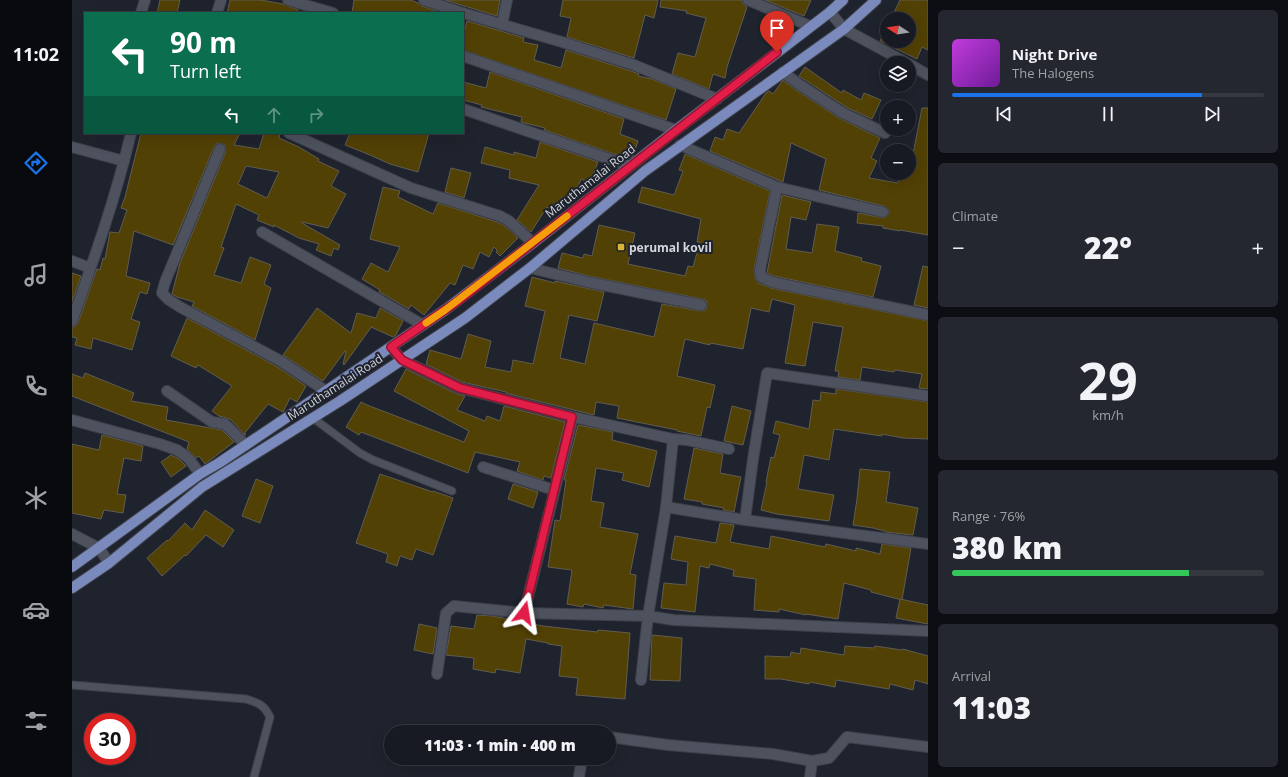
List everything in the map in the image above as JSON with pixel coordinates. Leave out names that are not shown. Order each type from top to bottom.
[{"type":"main road","name":"Maruthamalai Road","points":[[72,567],[200,474],[246,445],[445,310],[830,12],[843,0]]},
{"type":"main road","name":"Maruthamalai Road","points":[[72,588],[109,563],[202,487],[340,401],[465,318],[530,268],[645,171],[844,29],[876,0]]},
{"type":"street","points":[[141,12],[145,0]]},
{"type":"street","points":[[217,12],[221,0]]},
{"type":"street","points":[[288,0],[330,12]]},
{"type":"street","points":[[424,0],[460,12]]},
{"type":"street","points":[[502,24],[508,0]]},
{"type":"street","points":[[748,0],[810,26]]},
{"type":"street","points":[[830,12],[844,29],[893,56]]},
{"type":"street","points":[[464,13],[634,65],[717,99]]},
{"type":"street","points":[[464,56],[676,130]]},
{"type":"street","points":[[916,68],[928,75]]},
{"type":"street","points":[[783,72],[843,113],[880,131]]},
{"type":"street","points":[[464,109],[630,166]]},
{"type":"street","points":[[72,321],[124,161],[130,134]]},
{"type":"street","points":[[291,134],[411,188],[509,220],[533,243]]},
{"type":"street","points":[[680,146],[777,187],[883,212]]},
{"type":"street","points":[[72,148],[124,161]]},
{"type":"street","points":[[220,149],[165,282],[162,293],[169,300],[180,307],[279,360],[326,391]]},
{"type":"street","points":[[777,187],[760,270],[762,277],[772,282],[928,316]]},
{"type":"street","points":[[262,232],[423,325]]},
{"type":"street","points":[[72,261],[90,268]]},
{"type":"street","points":[[530,268],[588,282],[701,305]]},
{"type":"street","points":[[391,347],[402,360],[460,388],[572,417],[673,439],[687,440],[729,449]]},
{"type":"street","points":[[745,520],[767,373],[928,396]]},
{"type":"street","points":[[167,391],[212,422],[225,424],[246,445]]},
{"type":"street","points":[[524,613],[572,417]]},
{"type":"street","points":[[72,420],[177,450],[189,459],[200,474]]},
{"type":"street","points":[[641,680],[648,616],[666,507],[673,439]]},
{"type":"street","points":[[483,467],[554,490]]},
{"type":"street","points":[[666,507],[745,520],[928,544]]},
{"type":"street","points":[[72,534],[99,548],[109,563]]},
{"type":"street","points":[[437,674],[446,613],[454,606],[524,613],[648,616],[674,620],[928,631]]},
{"type":"street","points":[[616,738],[668,745],[773,754],[812,761],[829,758],[847,737],[928,747]]},
{"type":"street","points":[[810,777],[812,761]]},
{"type":"street","points":[[579,777],[581,765]]},
{"type":"lane","points":[[313,418],[360,453],[373,460],[452,491]]},
{"type":"lane","points":[[72,685],[246,699],[258,703],[266,709],[270,718],[254,777]]},
{"type":"building","points":[[160,0],[180,0],[177,12],[157,12]]},
{"type":"building","points":[[230,0],[261,0],[283,4],[298,10],[298,12],[227,12]]},
{"type":"building","points":[[354,0],[411,0],[422,6],[439,12],[352,12]]},
{"type":"building","points":[[445,0],[500,0],[497,16]]},
{"type":"building","points":[[563,0],[658,0],[654,18],[645,15],[634,58],[567,37],[571,18],[560,16]]},
{"type":"building","points":[[661,0],[742,0],[743,4],[747,7],[727,67],[725,78],[713,74],[709,89],[672,74],[678,53],[695,57],[706,18],[686,13],[687,11],[660,7]]},
{"type":"building","points":[[765,0],[811,0],[804,16]]},
{"type":"building","points":[[900,0],[928,0],[928,50],[922,47],[917,59],[916,56],[911,56],[894,48],[916,48],[916,12],[894,12]]},
{"type":"building","points":[[467,21],[524,38],[523,42],[538,45],[534,60],[561,68],[566,50],[631,71],[639,74],[638,76],[652,79],[676,89],[666,120],[464,50],[464,33]]},
{"type":"building","points":[[805,67],[842,93],[843,90],[861,100],[864,93],[881,100],[872,119],[846,107],[799,76]]},
{"type":"building","points":[[490,72],[624,119],[620,134],[638,141],[633,156],[629,159],[544,130],[545,128],[521,122],[522,117],[481,107],[482,105],[464,100],[464,82],[486,88]]},
{"type":"building","points":[[783,80],[839,118],[880,138],[871,158],[877,161],[869,178],[898,183],[899,180],[916,180],[915,144],[922,108],[928,108],[928,235],[883,228],[883,226],[857,223],[858,213],[884,218],[889,214],[889,210],[884,206],[819,190],[826,159],[791,143],[783,182],[710,151],[715,137],[723,140],[727,129],[739,133],[766,93],[769,91],[773,94]]},
{"type":"building","points":[[141,134],[240,134],[234,145],[259,149],[264,134],[280,134],[279,138],[299,147],[319,159],[318,161],[339,171],[331,186],[346,194],[328,228],[302,222],[340,245],[338,250],[334,248],[331,256],[316,250],[319,244],[299,238],[274,225],[274,227],[257,220],[259,215],[236,204],[221,247],[224,248],[214,275],[241,283],[250,257],[271,265],[264,284],[271,288],[255,340],[192,306],[194,302],[172,294],[180,263],[226,151],[225,145],[220,143],[216,144],[173,245],[134,231],[126,276],[150,283],[147,294],[140,292],[131,319],[140,322],[132,350],[93,338],[91,349],[75,345],[77,338],[72,337],[72,327],[76,326],[78,323],[97,269],[100,270],[103,258],[105,259],[110,232],[119,233],[127,210],[121,208]],"holes":[[[246,166],[279,172],[267,198],[238,184]]]},
{"type":"building","points":[[350,134],[429,134],[418,172],[390,164],[345,145]]},
{"type":"building","points":[[540,142],[598,162],[590,183],[581,179],[572,201],[562,197],[554,211],[547,207],[531,232],[517,220],[539,185],[509,178],[510,170],[481,163],[485,147],[514,155],[514,152],[536,158]]},
{"type":"building","points":[[685,154],[770,191],[754,269],[755,278],[758,283],[771,288],[928,321],[928,389],[919,388],[922,374],[895,370],[894,372],[862,367],[860,380],[838,377],[839,371],[835,371],[843,327],[813,322],[805,366],[785,363],[795,305],[772,299],[769,312],[751,308],[743,349],[710,343],[710,345],[685,339],[677,376],[715,385],[710,408],[707,407],[701,436],[617,418],[619,406],[596,402],[594,415],[462,382],[426,364],[430,350],[461,359],[468,334],[491,341],[485,367],[511,372],[513,360],[533,364],[545,311],[525,306],[532,277],[604,292],[597,321],[569,315],[560,358],[585,364],[594,323],[654,337],[662,304],[700,311],[706,310],[706,300],[589,276],[558,268],[562,253],[583,258],[584,254],[592,256],[599,225],[635,233],[628,264],[685,276],[688,266],[693,267],[700,242],[697,242],[701,219],[638,202],[642,187],[674,195],[683,171],[679,170]]},
{"type":"building","points":[[451,168],[471,173],[464,198],[445,192]]},
{"type":"building","points":[[383,187],[400,191],[398,197],[433,214],[438,203],[497,222],[505,226],[518,238],[500,256],[494,247],[489,257],[480,252],[473,269],[463,265],[455,285],[450,283],[424,315],[411,305],[409,309],[379,292],[380,290],[362,279],[371,263],[388,272],[400,247],[370,239]]},
{"type":"building","points":[[782,195],[811,202],[806,220],[791,217],[786,249],[812,253],[817,224],[839,227],[835,251],[862,258],[861,261],[881,266],[873,297],[774,276],[767,273]]},
{"type":"building","points":[[923,266],[928,267],[928,308],[914,305]]},
{"type":"building","points":[[72,273],[81,276],[72,302]]},
{"type":"building","points":[[317,308],[351,333],[357,313],[376,318],[380,308],[403,321],[396,335],[393,337],[371,327],[344,365],[346,351],[323,381],[283,355]]},
{"type":"building","points":[[187,318],[276,366],[306,386],[297,402],[290,398],[283,412],[268,404],[244,434],[230,419],[219,416],[212,411],[232,386],[198,365],[196,368],[171,356]]},
{"type":"building","points":[[406,369],[457,394],[465,396],[457,410],[485,421],[487,416],[500,421],[504,406],[565,422],[551,478],[544,476],[543,480],[517,471],[520,462],[475,452],[468,473],[361,432],[359,435],[346,427],[361,402],[464,442],[469,431],[394,391]]},
{"type":"building","points":[[85,373],[134,393],[131,401],[168,407],[166,420],[222,430],[234,442],[205,464],[199,456],[196,458],[187,449],[189,442],[72,396],[72,374],[83,378]]},
{"type":"building","points":[[836,389],[928,402],[928,439],[903,438],[882,434],[882,436],[834,429],[829,460],[804,455],[798,489],[834,495],[829,521],[777,514],[761,510],[771,457],[774,458],[780,435],[773,433],[776,421],[809,429],[813,400],[820,401],[821,392],[836,394]]},
{"type":"building","points":[[732,406],[751,411],[743,445],[724,441]]},
{"type":"building","points":[[578,425],[613,432],[612,440],[657,451],[649,487],[622,480],[624,473],[596,468],[591,501],[604,503],[600,527],[638,534],[630,574],[636,575],[633,609],[604,605],[603,608],[584,604],[583,607],[567,604],[572,570],[548,567],[555,520],[560,521],[566,480],[564,480]]},
{"type":"building","points":[[102,435],[143,446],[141,461],[124,458],[117,494],[126,495],[123,513],[104,510],[101,519],[72,513],[72,444],[99,450]]},
{"type":"building","points":[[694,448],[723,454],[720,473],[741,477],[734,512],[723,510],[724,508],[702,504],[702,502],[684,499]]},
{"type":"building","points":[[171,455],[179,459],[186,466],[171,477],[161,462]]},
{"type":"building","points":[[860,469],[890,472],[886,502],[918,508],[913,535],[885,532],[873,528],[853,525]]},
{"type":"building","points":[[380,474],[453,498],[433,555],[416,549],[412,560],[400,556],[397,566],[386,562],[388,554],[356,543]]},
{"type":"building","points":[[256,479],[273,486],[260,523],[242,516]]},
{"type":"building","points":[[513,484],[538,492],[533,508],[508,499]]},
{"type":"building","points":[[205,510],[234,530],[223,547],[206,535],[186,556],[185,555],[162,576],[147,558],[167,540],[168,541],[185,523],[192,530]]},
{"type":"building","points":[[720,523],[734,525],[730,542],[769,549],[771,536],[825,547],[826,544],[856,551],[856,548],[880,554],[882,544],[911,548],[902,600],[844,583],[838,619],[806,615],[779,609],[779,612],[754,610],[756,579],[733,576],[734,570],[710,564],[709,568],[700,566],[695,612],[661,608],[664,583],[686,585],[688,562],[671,559],[675,536],[716,543]]},
{"type":"building","points":[[900,599],[928,605],[928,624],[896,618]]},
{"type":"building","points":[[477,615],[493,616],[543,626],[597,632],[598,630],[630,633],[625,699],[576,695],[578,678],[559,676],[562,646],[526,639],[520,673],[496,669],[495,673],[473,669],[474,658],[446,655],[451,626],[474,629]]},
{"type":"building","points":[[419,624],[437,628],[433,654],[414,650]]},
{"type":"building","points":[[652,635],[682,638],[680,681],[650,680]]},
{"type":"building","points":[[845,646],[874,648],[875,646],[903,649],[928,656],[928,684],[915,680],[913,690],[890,684],[889,689],[836,680],[835,687],[810,682],[809,684],[781,679],[765,679],[765,656],[790,657],[791,652],[800,654],[801,648],[844,655]]},
{"type":"slow traffic","points":[[426,323],[567,216]]},
{"type":"place","name":"perumal kovil","points":[[621,247]]},
{"type":"route","points":[[524,613],[572,417],[460,388],[402,360],[391,347],[458,301],[777,52]]}]
